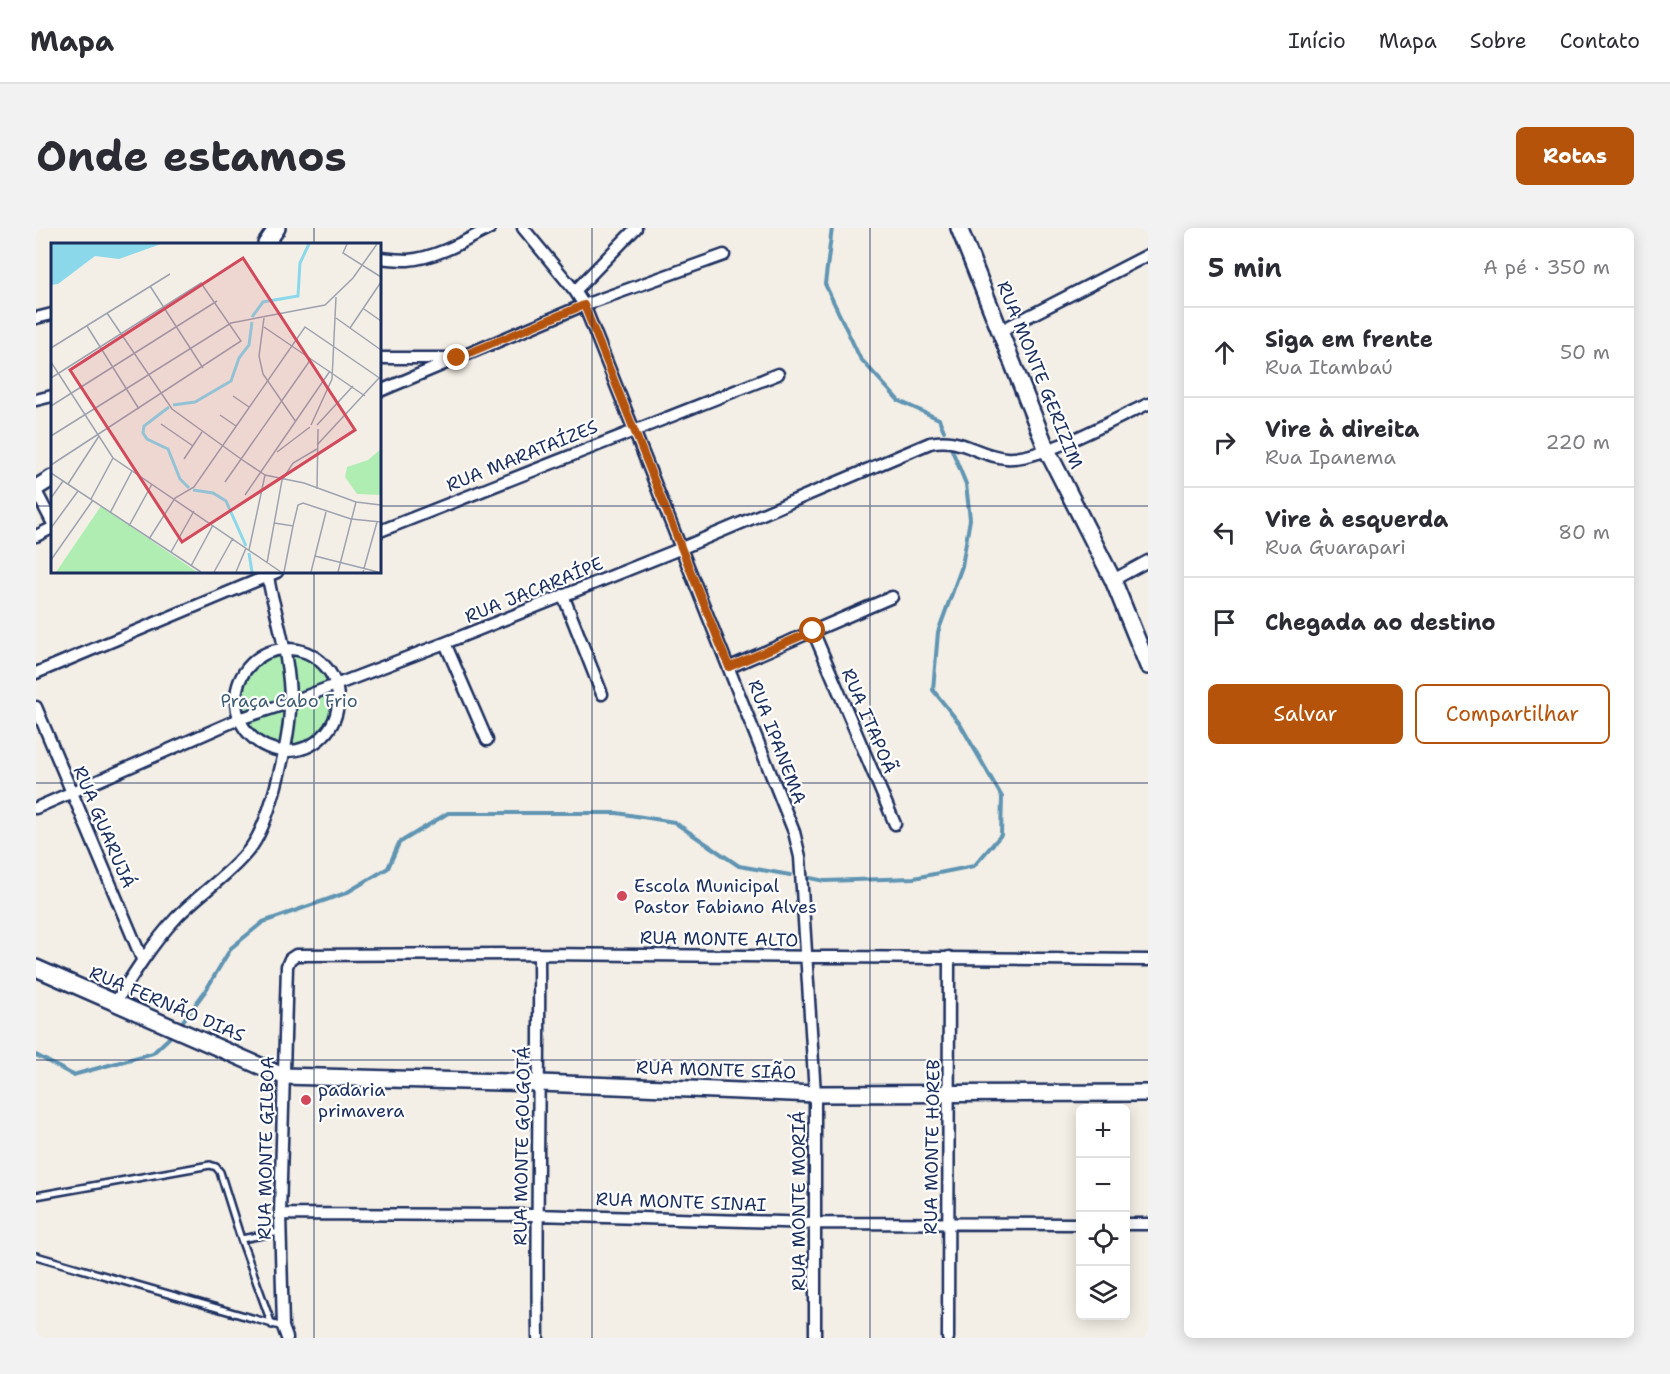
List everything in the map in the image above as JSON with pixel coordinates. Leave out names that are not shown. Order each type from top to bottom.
[{"type":"street","points":[[268,243],[278,228]]},
{"type":"street","points":[[381,258],[409,260],[434,254],[490,228]]},
{"type":"street","name":"RUA IPANEMA","points":[[523,228],[584,305],[794,832],[800,857],[805,957]]},
{"type":"street","points":[[575,291],[636,228]]},
{"type":"street","name":"RUA MONTE GERIZIM","points":[[959,228],[1047,450],[1113,580],[1148,666]]},
{"type":"street","points":[[381,391],[584,305],[724,255]]},
{"type":"street","points":[[1000,331],[1148,255]]},
{"type":"street","points":[[36,318],[51,314]]},
{"type":"street","points":[[381,357],[457,358]]},
{"type":"street","name":"RUA MARATAÍZES","points":[[381,531],[778,374]]},
{"type":"street","points":[[36,400],[51,396]]},
{"type":"street","name":"RUA JACARAÍPE","points":[[36,808],[239,719],[291,702],[445,643],[682,548],[930,443],[951,441],[1008,458],[1047,450],[1148,404]]},
{"type":"street","points":[[51,479],[36,490],[51,520]]},
{"type":"street","points":[[36,536],[51,528]]},
{"type":"street","points":[[1113,580],[1148,561]]},
{"type":"street","points":[[36,673],[271,573],[285,648],[291,702],[285,752],[264,825],[253,844],[241,858],[177,917],[142,959],[115,1003]]},
{"type":"street","points":[[563,595],[602,694]]},
{"type":"street","points":[[729,667],[892,597]]},
{"type":"street","name":"RUA ITAPOÃ","points":[[813,631],[895,824]]},
{"type":"street","points":[[445,643],[487,740]]},
{"type":"street","points":[[285,648],[301,650],[317,657],[329,669],[337,684],[339,700],[337,717],[329,732],[317,743],[302,750],[285,752],[270,749],[257,742],[246,732],[239,719],[236,703],[237,687],[244,672],[255,660],[269,652],[285,648]]},
{"type":"street","name":"RUA GUARUJÁ","points":[[36,707],[142,959]]},
{"type":"street","name":"RUA MONTE ALTO","points":[[290,958],[296,955],[539,954],[1148,960]]},
{"type":"street","name":"RUA MONTE GOLGOTÁ","points":[[538,1338],[536,1215],[540,1083],[539,954]]},
{"type":"street","name":"RUA MONTE MORIÁ","points":[[805,957],[815,1094],[815,1338]]},
{"type":"street","name":"RUA MONTE HOREB","points":[[948,1338],[949,957]]},
{"type":"street","name":"RUA MONTE GILBOA","points":[[281,1330],[280,1214],[283,1076],[287,966],[290,958]]},
{"type":"street","name":"RUA FERNÃO DIAS","points":[[36,968],[283,1076]]},
{"type":"street","name":"RUA MONTE SIÃO","points":[[283,1076],[815,1094],[1148,1093]]},
{"type":"street","name":"RUA MONTE SINAI","points":[[280,1214],[536,1215],[815,1222],[1076,1224]]},
{"type":"street","points":[[1130,1224],[1148,1224]]},
{"type":"lane","points":[[36,1196],[210,1165],[216,1167],[220,1173],[241,1239],[281,1330]]},
{"type":"lane","points":[[241,1239],[280,1232]]},
{"type":"lane","points":[[36,1256],[281,1330]]},
{"type":"green space","name":"Praça Cabo Frio","points":[[288,654],[306,657],[321,668],[332,683],[335,701],[332,719],[321,734],[306,745],[288,748],[270,745],[255,734],[244,719],[241,701],[244,683],[255,668],[270,657]]},
{"type":"waterway","points":[[832,228],[825,284],[860,358],[899,401],[939,419],[944,431]]},
{"type":"waterway","points":[[810,878],[825,881],[914,878],[974,866],[1001,835],[1002,797],[960,724],[933,690],[938,632],[962,566],[970,519],[966,484],[952,450]]},
{"type":"waterway","points":[[183,1021],[206,990],[231,948],[263,922],[346,893],[388,868],[399,843],[448,813],[617,813],[674,822],[739,866],[790,875]]},
{"type":"waterway","points":[[36,1055],[73,1075],[153,1053],[169,1038]]},
{"type":"place","name":"Escola Municipal Pastor Fabiano Alves","points":[[622,896]]},
{"type":"place","name":"padaria primavera","points":[[306,1100]]},
{"type":"route","points":[[457,358],[584,305],[729,667],[813,631]]}]
